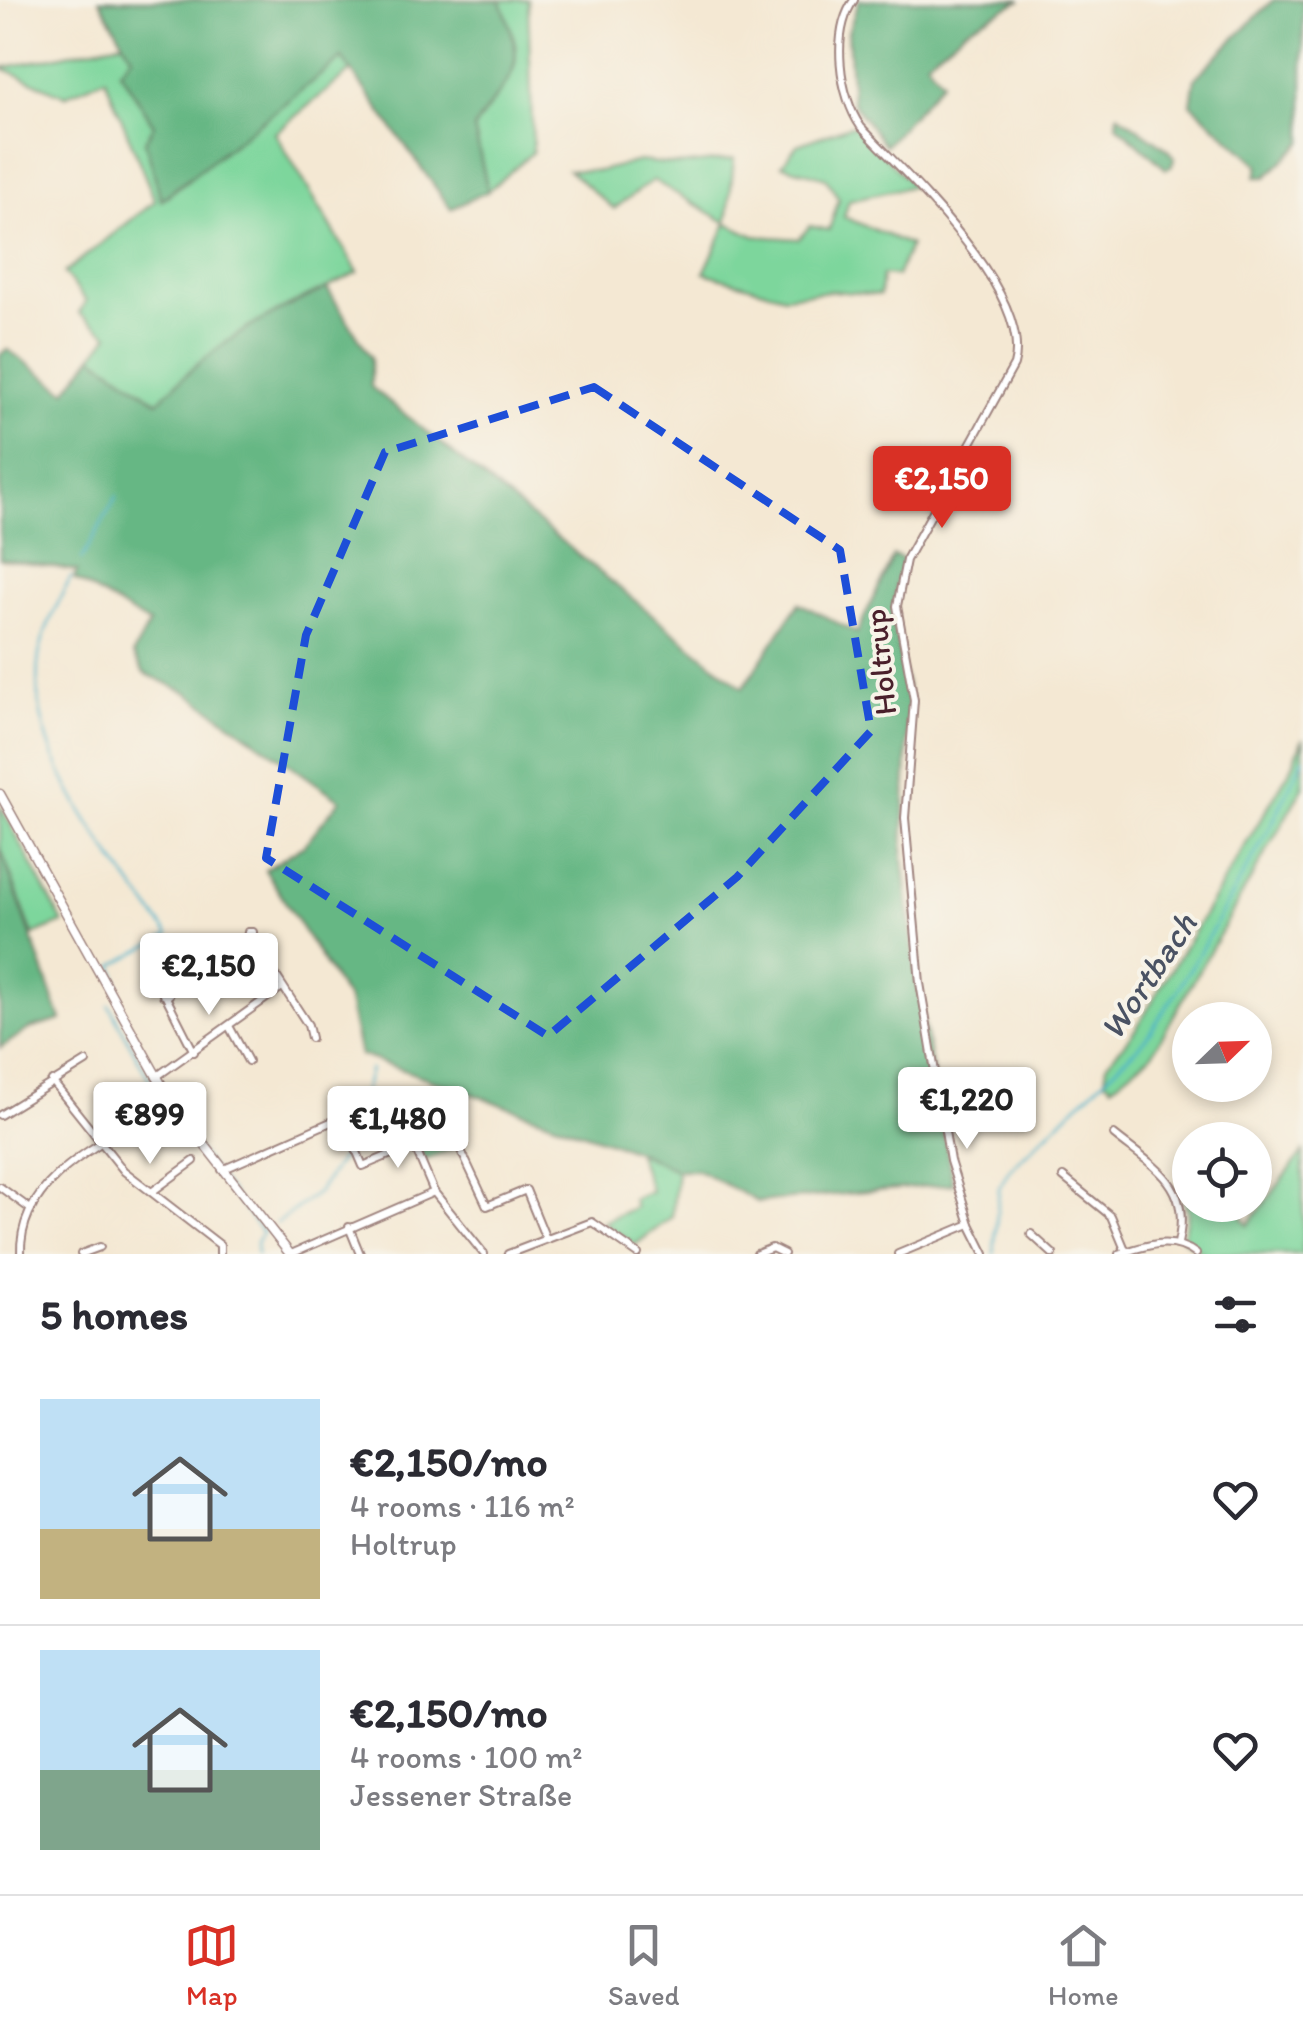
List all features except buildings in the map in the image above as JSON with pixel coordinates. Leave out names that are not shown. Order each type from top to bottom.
[{"type":"street","name":"Holtrup","points":[[854,0],[846,14],[843,40],[843,83],[850,109],[861,127],[958,230],[1011,314],[1018,338],[1010,373],[906,560],[897,606],[914,700],[905,818],[920,984],[950,1161],[970,1224],[985,1254]]},
{"type":"street","points":[[0,794],[171,1102],[221,1171],[290,1254],[434,1192]]},
{"type":"street","points":[[252,939],[308,1025],[311,1038]]},
{"type":"street","points":[[156,1078],[282,987]]},
{"type":"street","points":[[166,996],[194,1052]]},
{"type":"street","points":[[228,1026],[248,1061]]},
{"type":"street","points":[[0,1115],[86,1062]]},
{"type":"street","points":[[52,1081],[124,1172],[154,1191],[220,1246],[220,1254]]},
{"type":"street","points":[[21,1254],[29,1208],[58,1174],[171,1102]]},
{"type":"street","points":[[221,1171],[342,1117],[363,1166],[451,1129],[487,1206],[526,1190],[546,1238]]},
{"type":"street","points":[[1114,1135],[1169,1179],[1184,1218],[1178,1243]]},
{"type":"street","points":[[414,1145],[434,1192],[484,1254]]},
{"type":"street","points":[[154,1191],[194,1161]]},
{"type":"street","points":[[1063,1177],[1111,1216],[1122,1253],[1162,1242],[1178,1243],[1196,1254]]},
{"type":"street","points":[[0,1187],[29,1208]]},
{"type":"street","points":[[508,1254],[592,1222],[638,1254]]},
{"type":"street","points":[[898,1254],[970,1224]]},
{"type":"street","points":[[349,1227],[360,1254]]},
{"type":"street","points":[[1031,1234],[1053,1254]]},
{"type":"street","points":[[81,1254],[100,1246]]},
{"type":"street","points":[[758,1254],[772,1248],[784,1254]]},
{"type":"highlighted area","points":[[594,387],[840,550],[871,731],[737,877],[548,1036],[266,858],[306,635],[385,452]]},
{"type":"green space","points":[[99,0],[500,0],[516,56],[508,80],[474,128],[488,191],[451,209],[342,58],[161,200],[145,141],[154,125],[120,71],[132,56]]},
{"type":"green space","points":[[500,0],[528,0],[533,152],[488,191],[474,128],[508,80],[516,56]]},
{"type":"green space","points":[[859,0],[1021,0],[968,28],[926,61],[942,81],[885,146],[852,102],[848,32]]},
{"type":"green space","points":[[1273,0],[1303,0],[1303,142],[1266,177],[1256,177],[1259,165],[1191,104],[1195,78]]},
{"type":"green space","points":[[123,42],[132,56],[120,71],[154,125],[162,200],[343,57],[352,70],[275,133],[358,272],[252,326],[206,358],[158,402],[93,356],[109,335],[79,313],[86,301],[64,273],[155,201],[105,78],[65,96],[2,68]]},
{"type":"green space","points":[[1118,114],[1170,151],[1175,158],[1171,167],[1166,169],[1117,125]]},
{"type":"green space","points":[[849,126],[857,127],[913,186],[849,200],[844,217],[910,245],[897,276],[882,275],[880,295],[832,291],[784,296],[704,273],[727,223],[754,236],[799,239],[810,226],[829,230],[839,199],[826,178],[782,165],[797,145]]},
{"type":"green space","points":[[734,159],[727,223],[653,180],[614,209],[568,170],[599,171],[639,161],[679,165]]},
{"type":"green space","points":[[327,288],[371,357],[371,387],[743,688],[799,603],[857,633],[893,556],[904,559],[896,584],[894,629],[909,699],[903,857],[917,984],[953,1184],[758,1202],[698,1170],[677,1170],[636,1151],[360,1055],[348,1001],[265,870],[304,845],[340,800],[188,693],[144,673],[133,654],[149,624],[74,579],[77,571],[0,559],[0,355],[7,349],[66,391],[93,356],[158,402],[198,364],[236,336]]},
{"type":"green space","points":[[1303,738],[1303,787],[1181,1002],[1172,1002],[1172,1019],[1152,1054],[1112,1086],[1105,1080],[1107,1064],[1135,1030],[1293,765]]},
{"type":"green space","points":[[0,805],[63,923],[33,935],[0,847]]},
{"type":"green space","points":[[0,847],[61,1020],[29,1029],[0,1048]]},
{"type":"green space","points":[[450,1135],[455,1147],[425,1160],[419,1148]]},
{"type":"green space","points":[[636,1151],[677,1170],[672,1217],[635,1245],[603,1222],[635,1207],[632,1199],[651,1191]]},
{"type":"green space","points":[[1303,1152],[1303,1254],[1204,1254],[1182,1238],[1186,1222],[1272,1222],[1272,1193]]},
{"type":"waterway","points":[[81,560],[117,496]]},
{"type":"waterway","points":[[71,577],[48,625],[39,655],[38,693],[45,731],[78,804],[169,935],[114,965],[118,991]]},
{"type":"waterway","name":"Wortbach","points":[[994,1254],[999,1188],[1009,1170],[1144,1041],[1178,990],[1270,828],[1303,759]]},
{"type":"waterway","points":[[109,1005],[155,1090]]},
{"type":"waterway","points":[[353,1132],[370,1069]]},
{"type":"waterway","points":[[169,1114],[262,1232]]},
{"type":"waterway","points":[[277,1223],[318,1192],[350,1145]]},
{"type":"waterway","points":[[257,1254],[256,1242],[264,1230]]}]
